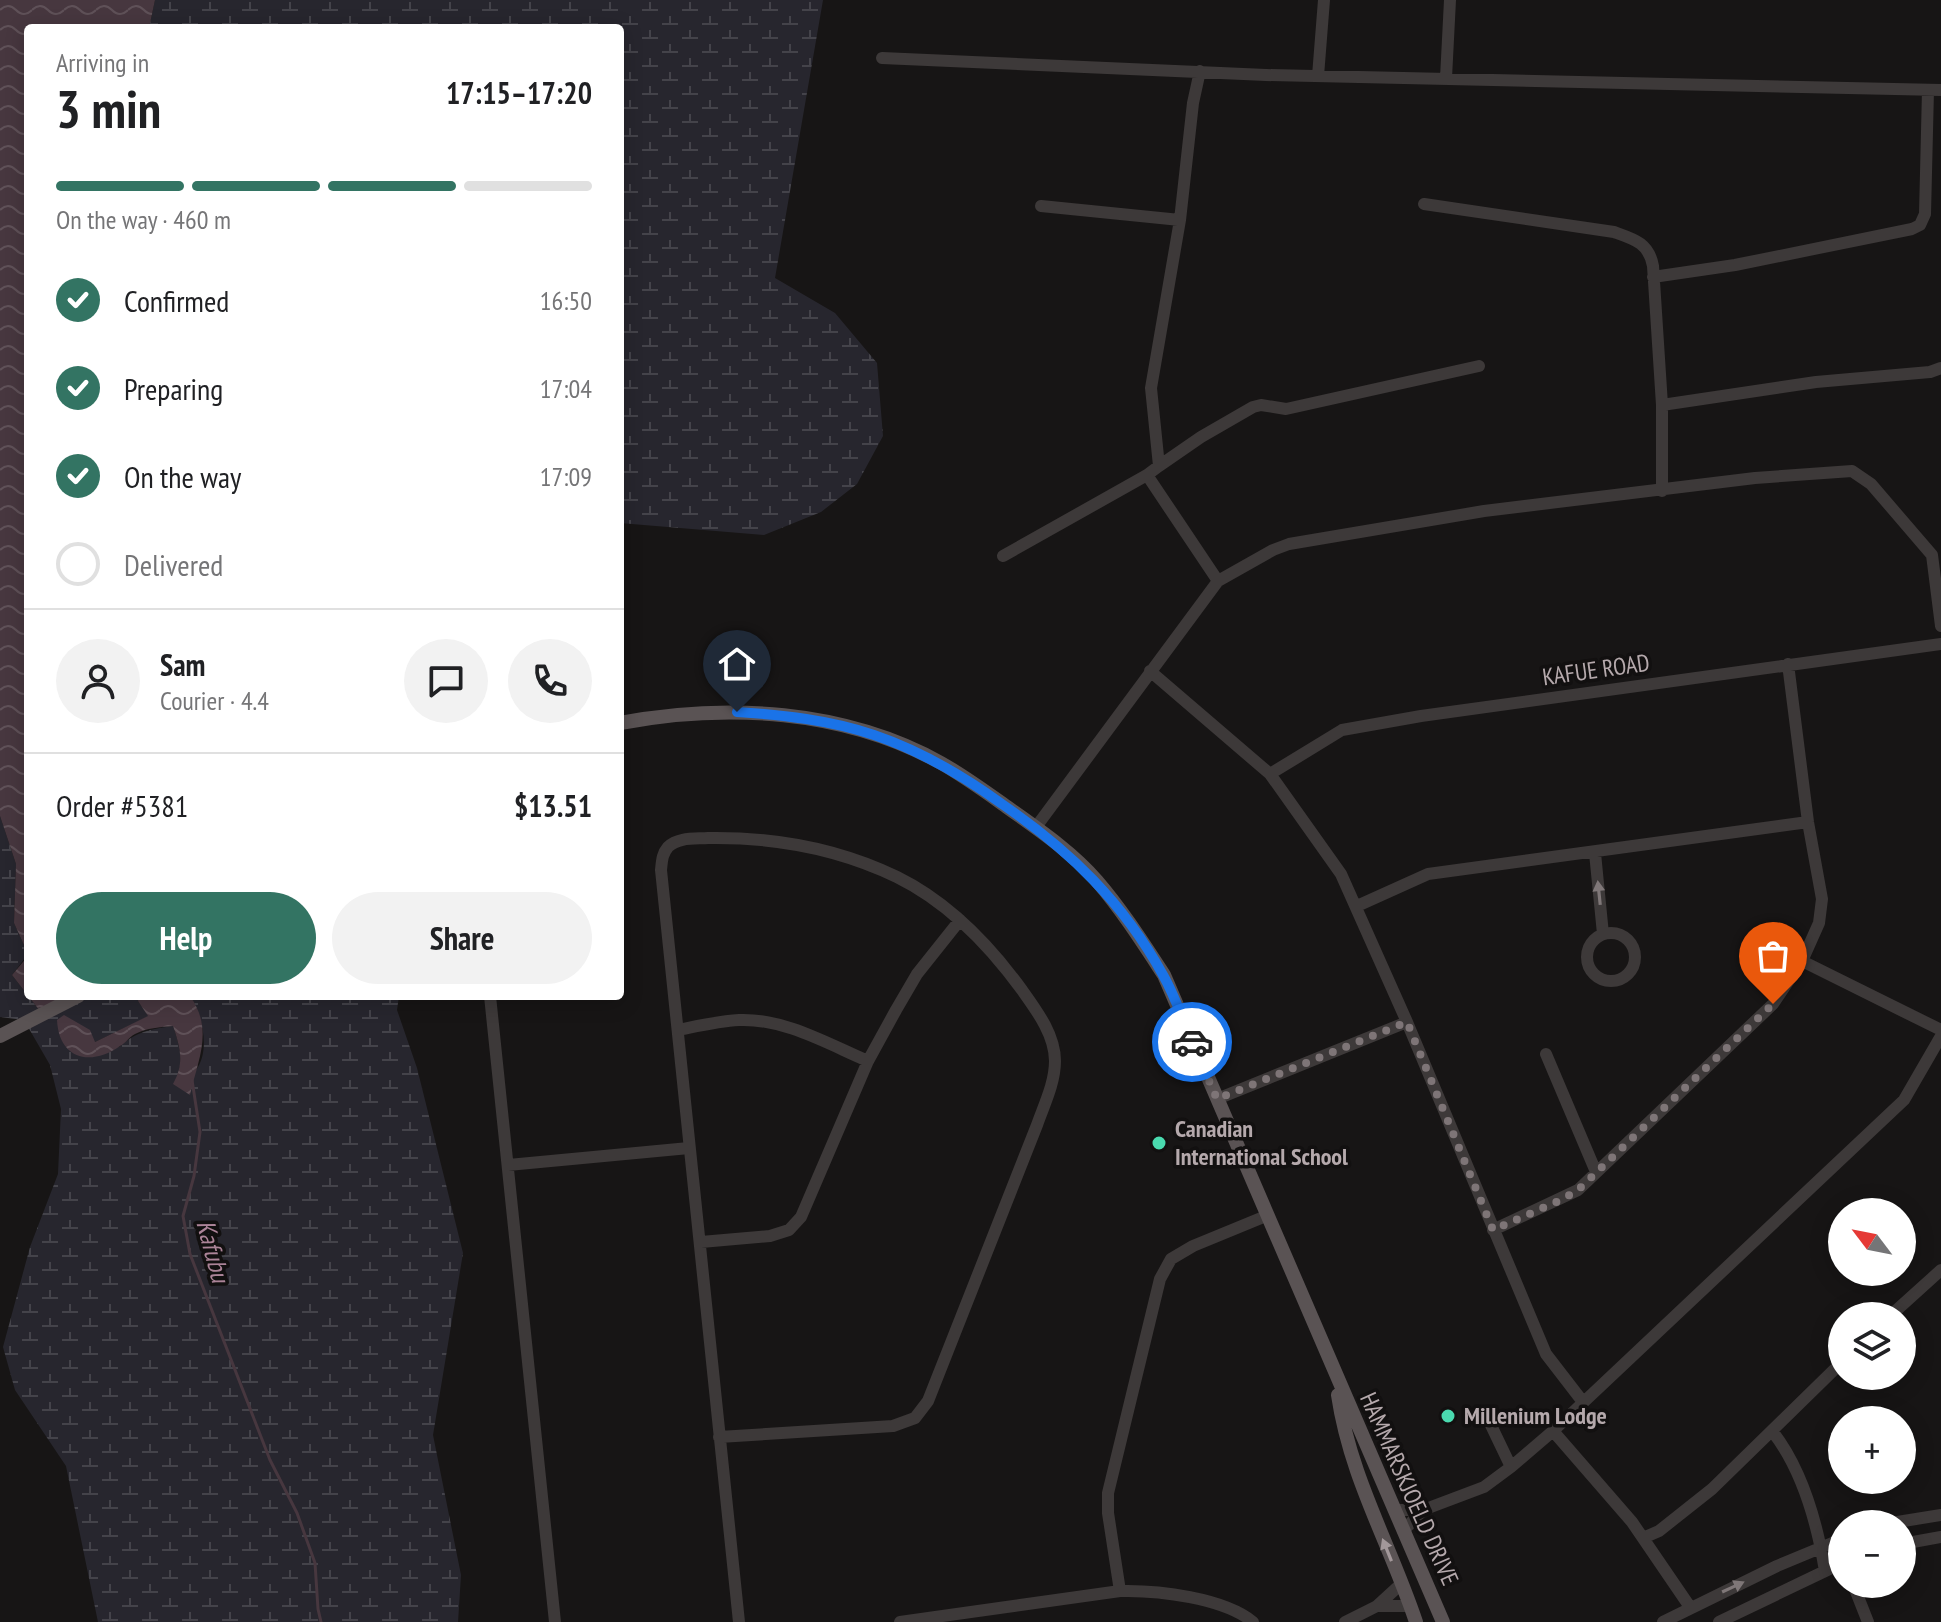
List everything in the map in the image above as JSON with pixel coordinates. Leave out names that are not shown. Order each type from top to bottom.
[{"type":"main road","name":"HAMMARSKJOELD DRIVE","points":[[624,722],[715,711],[781,715],[872,734],[939,762],[1036,827],[1095,878],[1164,975],[1443,1622]]},
{"type":"main road","points":[[0,1036],[70,1000]]},
{"type":"main road","name":"HAMMARSKJOELD DRIVE","points":[[1334,1375],[1344,1434],[1364,1495],[1416,1622]]},
{"type":"main road","points":[[1364,1495],[1372,1485],[1384,1484]]},
{"type":"street","points":[[1318,76],[1324,0]]},
{"type":"street","points":[[1446,78],[1450,0]]},
{"type":"street","points":[[882,58],[1318,76],[1934,90],[1925,214],[1920,225],[1735,265],[1653,277]]},
{"type":"street","points":[[1159,466],[1151,388],[1180,220],[1193,103],[1200,71]]},
{"type":"street","points":[[1424,204],[1625,236],[1648,248],[1651,254],[1662,405],[1662,491]]},
{"type":"street","points":[[1041,206],[1180,220]]},
{"type":"street","points":[[1003,556],[1147,475],[1201,437],[1261,405],[1286,409],[1479,366]]},
{"type":"street","points":[[1662,405],[1816,382],[1930,372],[1941,368]]},
{"type":"street","points":[[1036,827],[1218,581],[1289,544],[1484,511],[1755,478],[1852,471],[1871,484],[1937,551],[1941,626]]},
{"type":"street","points":[[1147,475],[1218,581]]},
{"type":"street","name":"KAFUE ROAD","points":[[1270,774],[1342,730],[1421,716],[1941,644]]},
{"type":"street","points":[[1493,1230],[1578,1190],[1773,1004],[1802,961],[1819,923],[1822,899],[1808,822],[1788,664]]},
{"type":"street","points":[[1150,671],[1270,774],[1341,874],[1407,1022],[1546,1354],[1583,1402]]},
{"type":"street","points":[[1357,906],[1428,874],[1808,822]]},
{"type":"street","points":[[719,1437],[893,1426],[915,1418],[928,1401],[1046,1102],[1055,1061],[1051,1037],[1033,1005],[1005,968],[960,920],[897,877],[825,852],[776,840],[681,839],[669,846],[662,856],[661,870],[701,1242],[719,1437],[739,1622]]},
{"type":"street","points":[[1595,853],[1603,934]]},
{"type":"street","points":[[701,1242],[770,1236],[789,1230],[801,1217],[868,1061],[917,974],[960,920]]},
{"type":"street","points":[[1395,1510],[1423,1510],[1484,1487],[1511,1467],[1904,1100],[1941,1033],[1802,961]]},
{"type":"street","points":[[490,1000],[555,1622]]},
{"type":"street","points":[[678,1030],[738,1020],[767,1021],[802,1032],[868,1061]]},
{"type":"street","points":[[1217,1099],[1407,1022]]},
{"type":"street","points":[[1546,1054],[1596,1172]]},
{"type":"street","points":[[508,1165],[689,1148]]},
{"type":"street","points":[[1120,1591],[1108,1513],[1108,1493],[1160,1279],[1171,1259],[1193,1246],[1266,1216]]},
{"type":"street","points":[[1906,1302],[1941,1270]]},
{"type":"street","points":[[1643,1538],[1676,1519],[1773,1432],[1828,1376]]},
{"type":"street","points":[[1488,1419],[1511,1467]]},
{"type":"street","points":[[1553,1431],[1643,1538],[1690,1607]]},
{"type":"street","points":[[1773,1432],[1788,1452],[1797,1472],[1814,1518],[1825,1571]]},
{"type":"street","points":[[1404,1530],[1423,1510]]},
{"type":"street","points":[[1916,1519],[1941,1515]]},
{"type":"street","points":[[1916,1541],[1941,1537]]},
{"type":"street","points":[[1663,1622],[1679,1618],[1690,1607],[1828,1544]]},
{"type":"street","points":[[1719,1622],[1828,1570]]},
{"type":"street","points":[[1345,1622],[1377,1606],[1401,1584]]},
{"type":"street","points":[[900,1622],[1120,1591],[1182,1596],[1240,1612],[1253,1622]]},
{"type":"street","points":[[1859,1598],[1868,1622]]},
{"type":"street","points":[[1377,1606],[1410,1606]]},
{"type":"green space","points":[[155,0],[823,0],[775,278],[835,313],[877,363],[883,436],[857,484],[821,512],[764,535],[624,523],[624,24],[150,24]]},
{"type":"green space","points":[[0,816],[16,864],[14,923],[24,945],[24,959],[12,975],[24,990],[24,1000],[31,1000],[43,1015],[71,1000],[138,1000],[149,1016],[95,1042],[58,1035],[119,1047],[144,1032],[173,1026],[180,1055],[174,1084],[196,1070],[203,1053],[201,1022],[192,1000],[398,1000],[397,1010],[417,1068],[463,1253],[433,1435],[461,1575],[458,1622],[98,1622],[66,1466],[15,1390],[3,1347],[30,1247],[58,1174],[61,1109],[50,1065],[24,1020],[0,1017]]},
{"type":"water","points":[[0,0],[155,0],[150,24],[24,24],[24,945],[14,923],[16,864],[0,816]]},
{"type":"water","points":[[24,961],[24,991],[12,975]]},
{"type":"water","points":[[31,1000],[71,1000],[43,1015]]},
{"type":"water","points":[[192,1000],[203,1033],[190,1095],[173,1084],[180,1055],[173,1026],[140,1032],[109,1053],[98,1056],[78,1056],[63,1043],[57,1020],[64,1015],[90,1030],[95,1042],[148,1016],[138,1001]]},
{"type":"waterway","name":"Kafubu","points":[[192,1080],[200,1132],[194,1176],[183,1216],[190,1254],[270,1460],[297,1513],[315,1563],[321,1622]]},
{"type":"way so far","points":[[1192,1042],[1217,1099],[1407,1022],[1493,1230],[1578,1190],[1773,1004]]},
{"type":"place","name":"Canadian International School","points":[[1159,1143]]},
{"type":"place","name":"Millenium Lodge","points":[[1448,1416]]},
{"type":"route","points":[[737,712],[812,719],[872,734],[901,745],[939,762],[1036,827],[1095,878],[1126,918],[1164,975],[1192,1042]]}]
